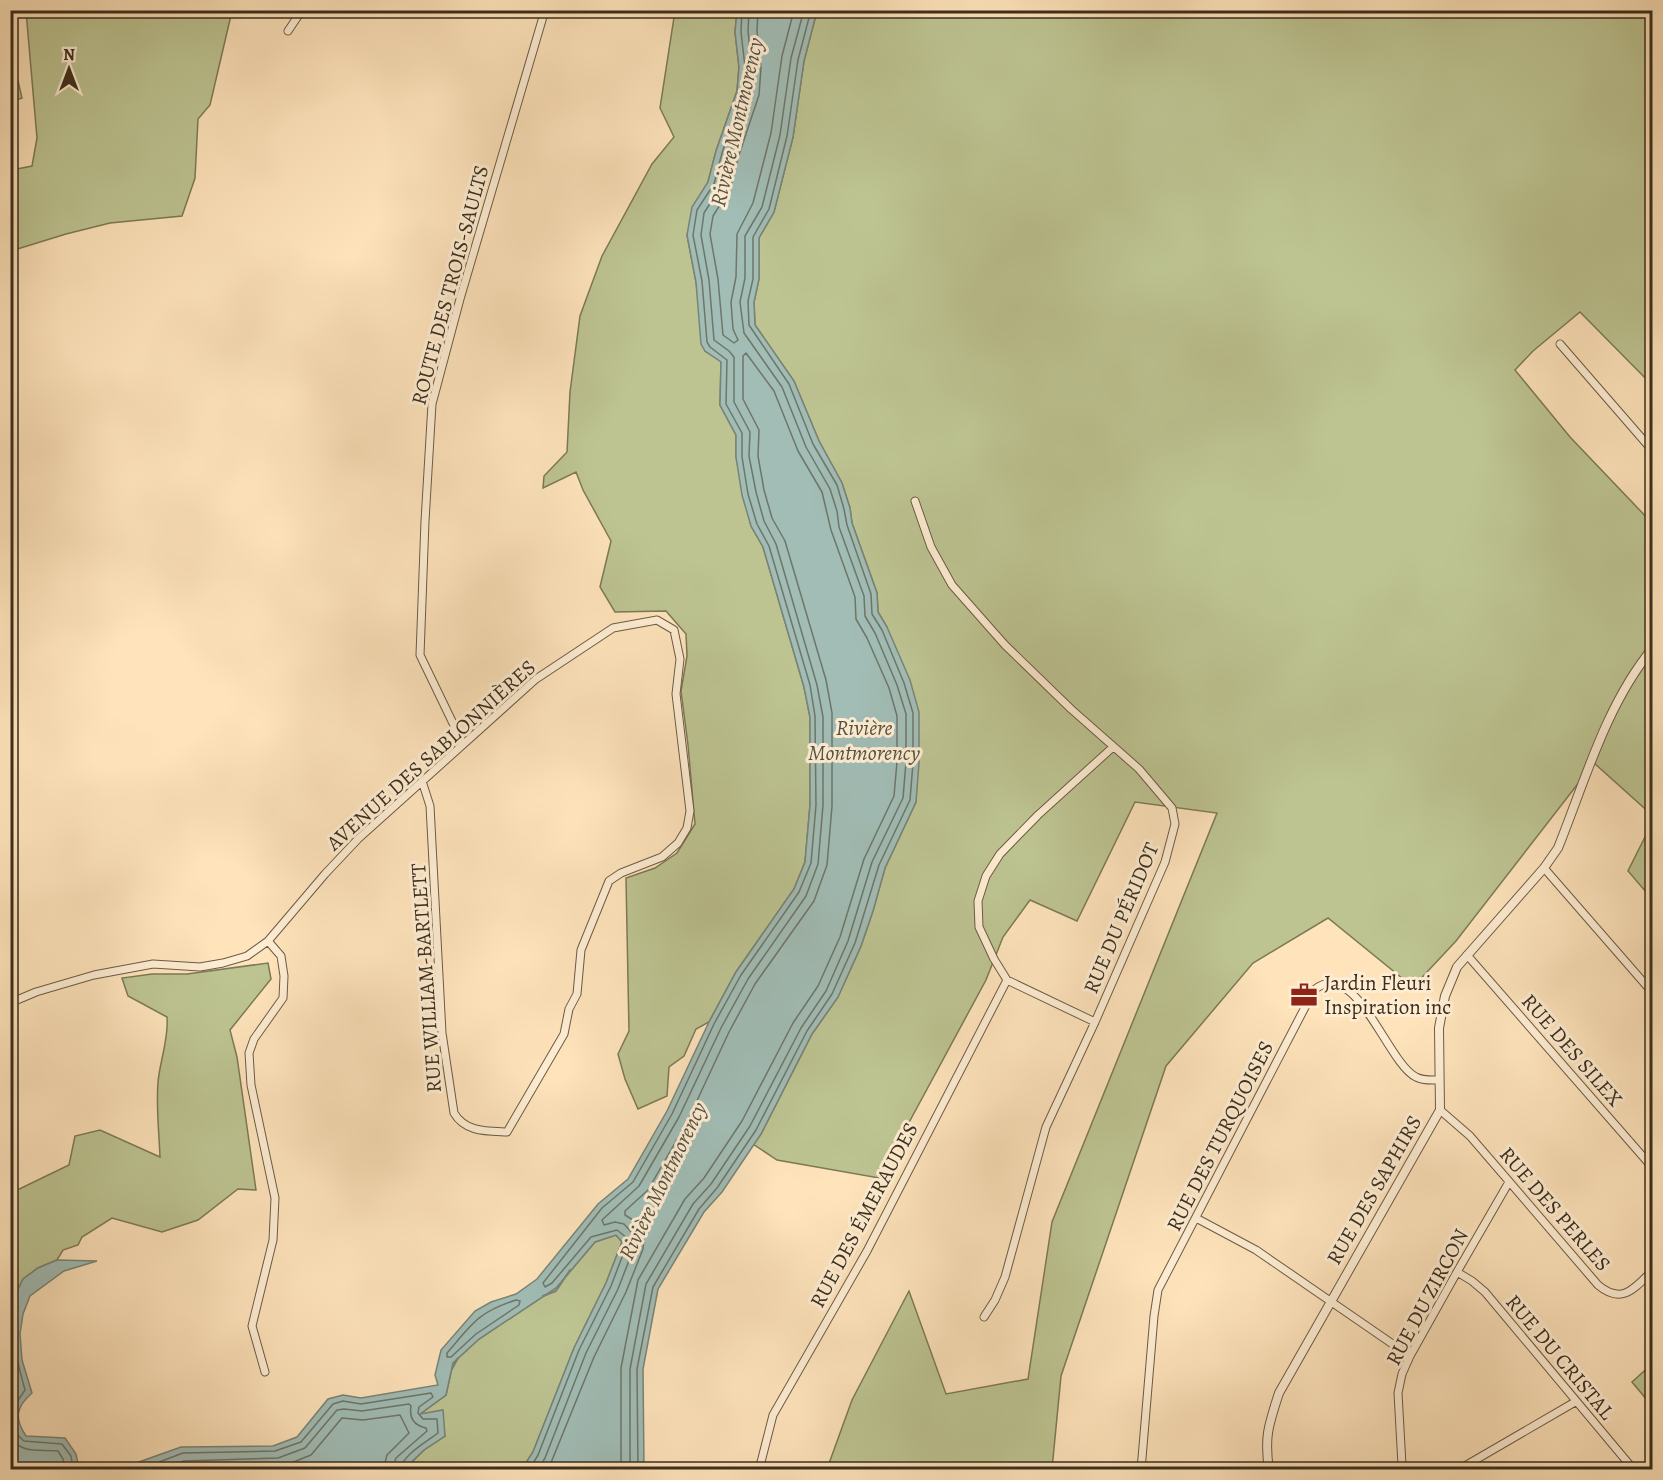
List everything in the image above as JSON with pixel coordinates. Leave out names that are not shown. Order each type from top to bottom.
[{"type":"street","points":[[288,31],[302,10]]},
{"type":"street","name":"ROUTE DES TROIS-SAULTS","points":[[464,744],[420,655],[424,521],[432,404],[460,299],[545,10]]},
{"type":"street","points":[[1560,344],[1653,450]]},
{"type":"street","name":"RUE DU PÉRIDOT","points":[[915,501],[931,547],[952,585],[1005,645],[1071,710],[1139,769],[1172,808],[1175,824],[1165,862],[1046,1127],[1005,1277],[995,1300],[984,1317]]},
{"type":"street","name":"AVENUE DES SABLONNIÈRES","points":[[10,1003],[36,992],[94,975],[153,964],[200,967],[247,956],[268,941],[324,874],[358,839],[536,679],[613,628],[657,620],[674,630],[680,659],[676,694],[690,811],[687,828],[678,843],[662,857],[621,873],[609,882],[581,950],[577,993],[569,1009],[564,1034],[507,1132]]},
{"type":"street","name":"RUE DES SAPHIRS","points":[[1269,1470],[1266,1445],[1269,1423],[1279,1393],[1440,1110],[1439,1028],[1445,996],[1457,967],[1544,868],[1558,848],[1616,701],[1634,671],[1653,649]]},
{"type":"street","points":[[1095,1022],[1006,980],[979,927],[978,901],[986,876],[1000,854],[1113,747]]},
{"type":"street","name":"RUE WILLIAM-BARTLETT","points":[[422,781],[430,806],[442,1033],[454,1113],[460,1124],[479,1130],[507,1132]]},
{"type":"street","points":[[1544,868],[1653,992]]},
{"type":"street","points":[[265,1372],[252,1326],[273,1240],[275,1197],[251,1086],[249,1053],[254,1039],[283,998],[284,976],[281,956],[268,941]]},
{"type":"street","name":"RUE DES SILEX","points":[[1467,955],[1653,1167]]},
{"type":"street","name":"RUE DES ÉMERAUDES","points":[[759,1470],[773,1415],[867,1251],[1006,980]]},
{"type":"street","name":"RUE DES TURQUOISES","points":[[1142,1470],[1158,1290],[1314,990],[1320,985],[1334,983],[1344,987],[1362,1006],[1406,1068],[1416,1077],[1439,1080]]},
{"type":"street","name":"RUE DES PERLES","points":[[1440,1110],[1470,1136],[1606,1292],[1616,1295],[1625,1293],[1653,1271]]},
{"type":"street","name":"RUE DU ZIRCON","points":[[1404,1470],[1398,1393],[1402,1374],[1456,1272],[1509,1182]]},
{"type":"street","points":[[1196,1218],[1256,1251],[1410,1356]]},
{"type":"street","name":"RUE DU CRISTAL","points":[[1456,1272],[1485,1292],[1634,1470]]},
{"type":"street","points":[[1458,1470],[1575,1402]]},
{"type":"green space","points":[[26,11],[232,11],[210,105],[198,119],[195,178],[182,216],[110,223],[11,251],[11,165],[17,169],[32,166],[37,138]]},
{"type":"green space","points":[[675,11],[737,11],[735,32],[739,67],[737,91],[708,182],[687,235],[705,351],[721,361],[720,405],[736,435],[736,457],[751,526],[763,547],[804,687],[810,717],[810,805],[805,862],[794,889],[736,972],[709,1022],[696,1029],[684,1056],[669,1067],[667,1096],[638,1109],[625,1079],[618,1054],[629,1031],[626,878],[655,868],[677,853],[695,824],[681,691],[687,656],[686,634],[666,611],[615,612],[600,587],[611,541],[583,490],[576,472],[543,488],[544,476],[567,452],[570,392],[580,316],[602,256],[652,164],[674,137],[660,108]]},
{"type":"green space","points":[[817,11],[1652,11],[1652,385],[1580,312],[1533,351],[1515,370],[1570,437],[1652,523],[1652,815],[1594,763],[1456,941],[1413,987],[1328,918],[1253,963],[1166,1066],[1061,1376],[1052,1469],[827,1469],[852,1400],[909,1291],[946,1394],[1028,1379],[1052,1222],[1217,813],[1135,802],[1077,921],[1030,900],[1003,937],[986,980],[879,1178],[777,1160],[753,1144],[761,1134],[812,1034],[838,997],[861,946],[885,868],[916,802],[887,627],[878,612],[877,593],[852,523],[842,483],[819,441],[794,381],[755,325],[754,302],[759,279],[759,238],[774,212],[793,137],[804,61]]},
{"type":"green space","points":[[11,60],[22,98],[11,102]]},
{"type":"green space","points":[[1652,823],[1652,899],[1628,871]]},
{"type":"green space","points":[[268,963],[271,979],[230,1030],[237,1057],[256,1190],[238,1189],[198,1220],[162,1232],[112,1218],[82,1237],[78,1245],[63,1250],[57,1260],[38,1268],[23,1279],[11,1304],[11,1193],[69,1165],[75,1136],[100,1130],[160,1157],[157,1091],[167,1033],[167,1017],[128,996],[122,978],[152,974],[187,974]]},
{"type":"green space","points":[[616,1235],[622,1242],[606,1283],[574,1348],[533,1452],[522,1469],[404,1470],[424,1450],[445,1436],[419,1415],[446,1395],[453,1363],[479,1339],[556,1288],[595,1242]]},
{"type":"green space","points":[[1652,1364],[1652,1406],[1632,1382]]},
{"type":"water","name":"Rivière Montmorency","points":[[737,11],[817,11],[804,61],[793,137],[774,212],[759,238],[759,279],[754,302],[755,325],[794,381],[819,441],[842,483],[852,523],[877,593],[878,612],[910,680],[919,712],[919,763],[916,802],[885,868],[861,946],[838,997],[812,1034],[761,1134],[722,1192],[704,1212],[658,1289],[643,1369],[644,1469],[522,1469],[533,1452],[574,1348],[606,1283],[622,1242],[616,1235],[595,1242],[556,1288],[479,1339],[453,1363],[446,1395],[420,1414],[443,1410],[445,1436],[424,1450],[404,1469],[126,1469],[136,1463],[181,1447],[273,1446],[297,1437],[328,1399],[343,1395],[361,1398],[438,1385],[435,1375],[441,1350],[475,1311],[491,1302],[516,1294],[537,1279],[598,1204],[628,1179],[667,1111],[709,1022],[736,972],[794,889],[805,862],[810,805],[810,717],[804,687],[763,547],[751,526],[742,495],[736,457],[736,435],[720,405],[721,362],[705,351],[701,344],[696,282],[687,235],[692,207],[708,182],[737,91],[739,67],[735,32]]},
{"type":"water","points":[[57,1260],[97,1261],[64,1271],[30,1296],[23,1314],[20,1334],[22,1360],[32,1393],[20,1408],[18,1418],[26,1436],[65,1438],[76,1454],[79,1469],[11,1469],[11,1304],[23,1279],[38,1268]]},
{"type":"waterway","points":[[543,1296],[556,1291],[570,1270]]},
{"type":"waterway","points":[[452,1369],[458,1358]]},
{"type":"place","name":"Jardin Fleuri Inspiration inc","points":[[1304,995]]}]
